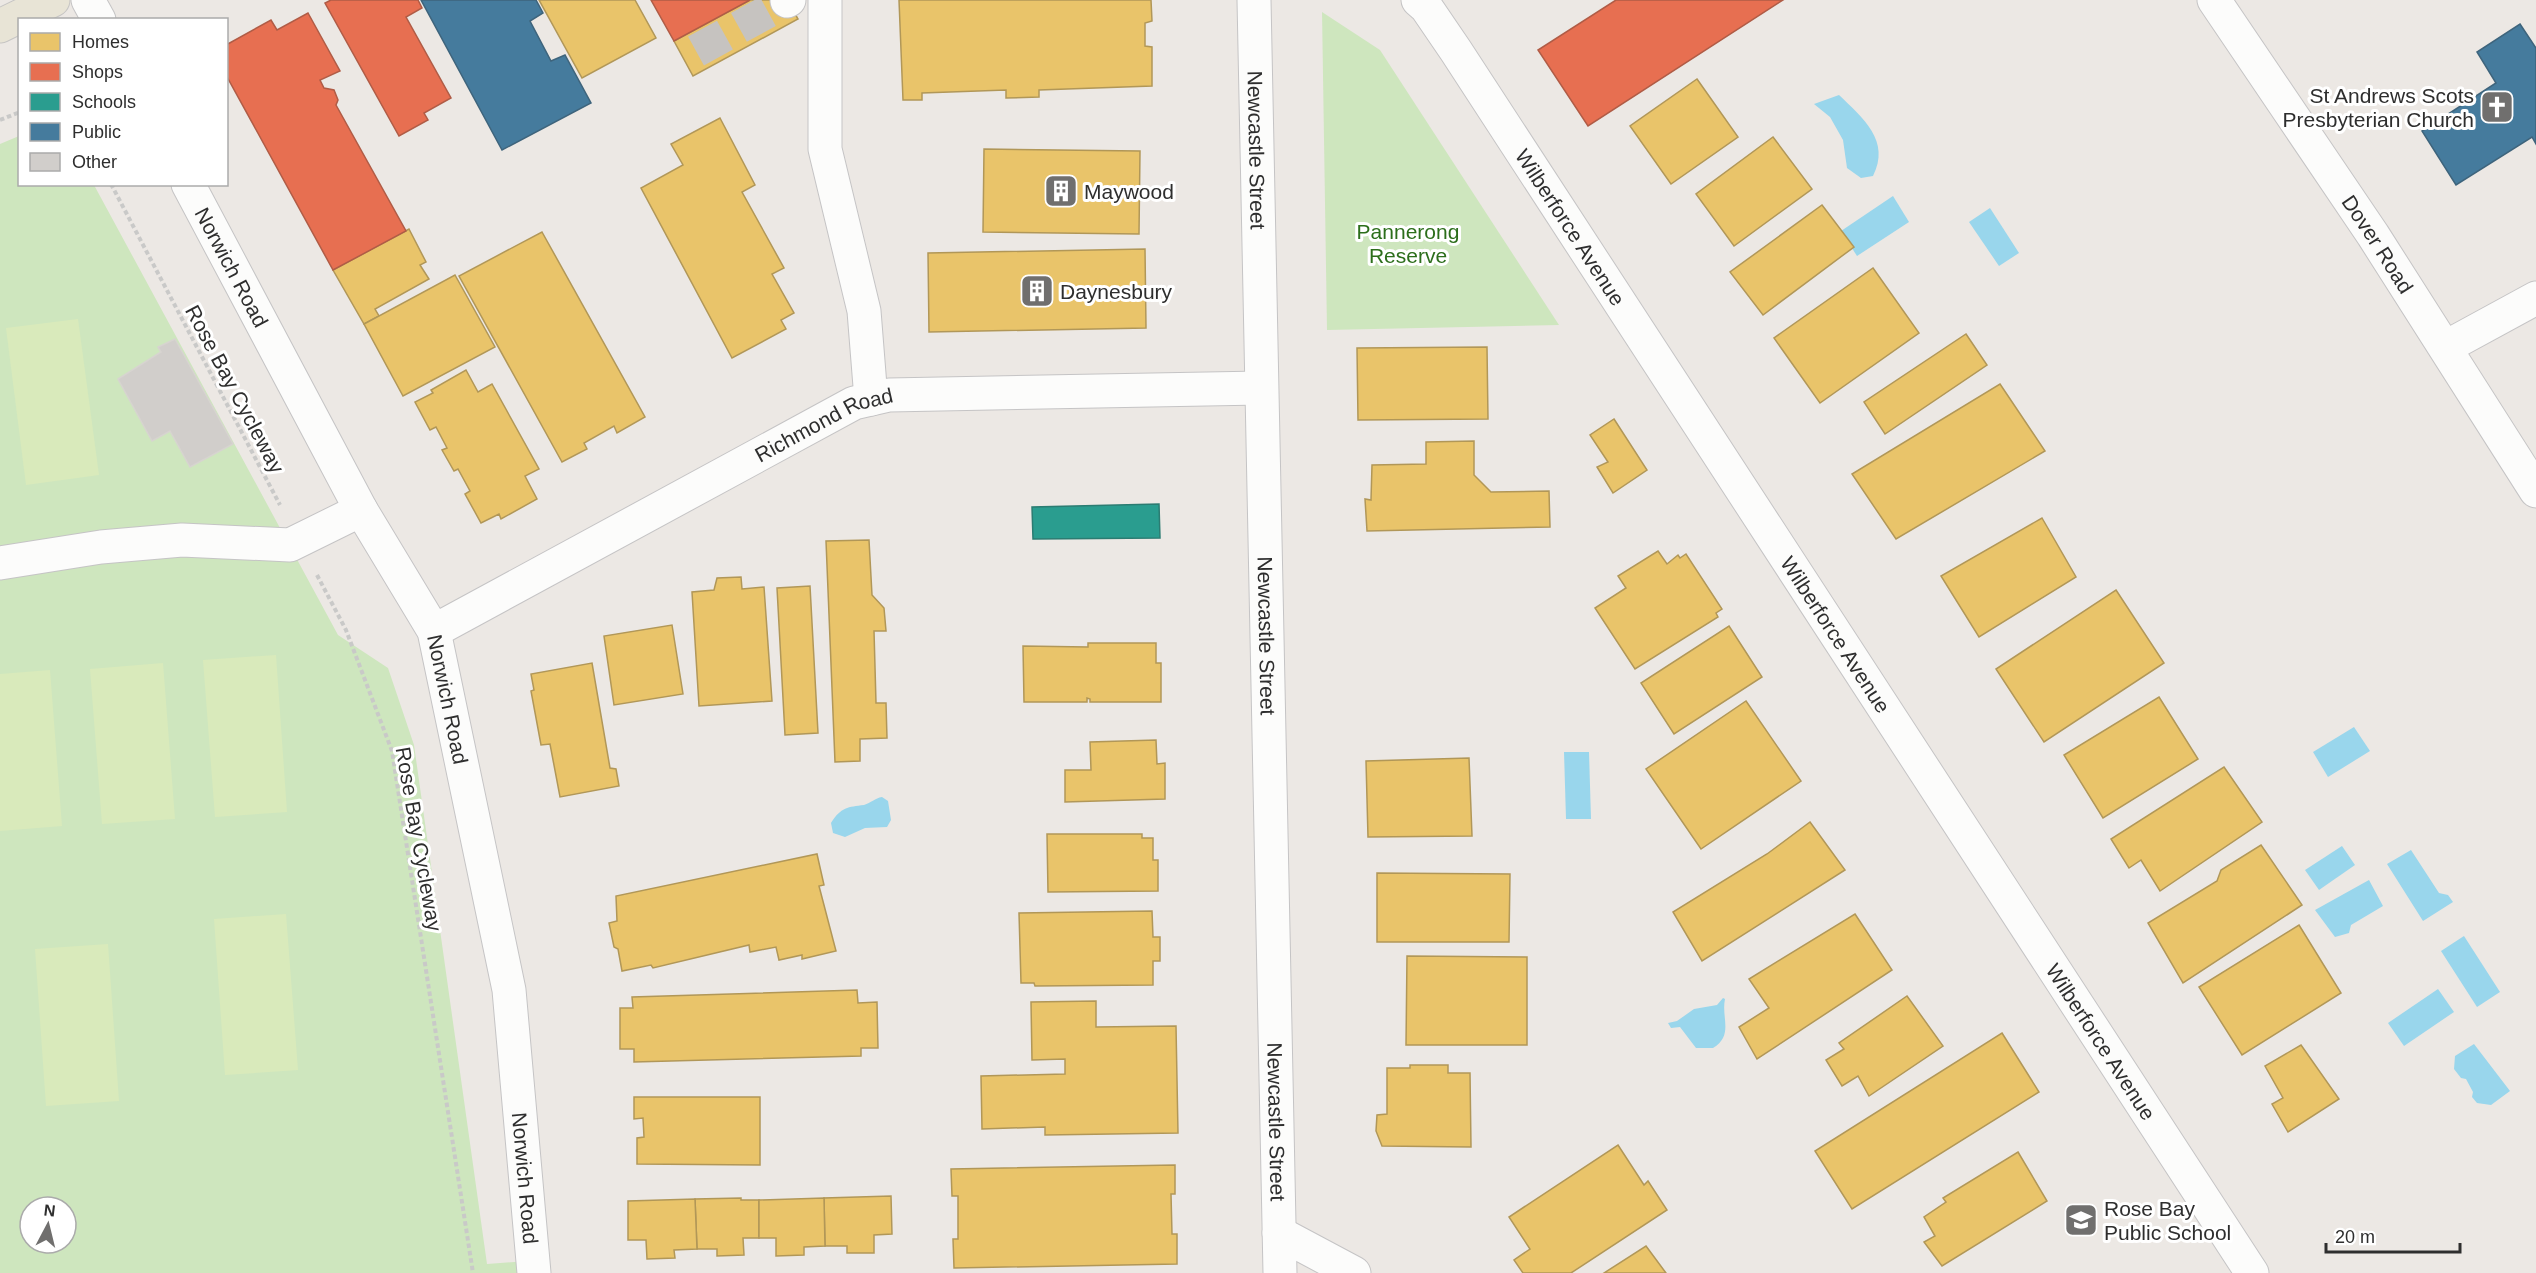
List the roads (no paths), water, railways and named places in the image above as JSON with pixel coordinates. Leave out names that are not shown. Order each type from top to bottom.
[{"type":"main road","points":[[0,26],[53,0]]},
{"type":"street","points":[[88,0],[98,18]]},
{"type":"street","points":[[825,0],[825,149],[864,310],[871,399]]},
{"type":"street","name":"Newcastle Street","points":[[1254,0],[1280,1273]]},
{"type":"street","name":"Wilberforce Avenue","points":[[1418,0],[1426,7],[1456,51],[2252,1273]]},
{"type":"street","name":"Dover Road","points":[[2214,0],[2446,347],[2536,491]]},
{"type":"street","name":"Norwich Road","points":[[189,186],[361,510],[434,631],[509,990],[534,1273]]},
{"type":"street","points":[[2446,347],[2536,298]]},
{"type":"street","name":"Richmond Road","points":[[434,631],[854,403],[889,395],[1261,388]]},
{"type":"street","points":[[0,563],[101,547],[182,540],[290,545],[361,510]]},
{"type":"street","points":[[1279,1233],[1354,1273]]},
{"type":"water","points":[[1839,95],[1872,131],[1879,152],[1873,176],[1861,178],[1847,168],[1843,140],[1830,117],[1814,104]]},
{"type":"water","points":[[1893,196],[1909,222],[1857,256],[1841,231]]},
{"type":"water","points":[[1990,208],[2019,253],[1999,266],[1969,222]]},
{"type":"water","points":[[2354,727],[2370,751],[2328,777],[2313,752]]},
{"type":"water","points":[[1564,752],[1589,752],[1591,819],[1566,819]]},
{"type":"water","points":[[882,797],[888,801],[891,820],[887,827],[865,828],[845,837],[833,833],[831,823],[842,811]]},
{"type":"water","points":[[2342,846],[2355,865],[2319,890],[2305,870]]},
{"type":"water","points":[[2411,850],[2439,893],[2448,895],[2453,902],[2423,921],[2387,864]]},
{"type":"water","points":[[2369,880],[2383,906],[2351,925],[2349,933],[2335,937],[2315,910]]},
{"type":"water","points":[[2464,936],[2500,992],[2477,1007],[2441,951]]},
{"type":"water","points":[[2438,989],[2454,1012],[2404,1046],[2388,1023]]},
{"type":"water","points":[[1723,998],[1725,999],[1725,1032],[1723,1038],[1713,1048],[1696,1048],[1680,1027],[1671,1028],[1668,1023],[1677,1021],[1694,1009],[1717,1005]]},
{"type":"water","points":[[2474,1044],[2510,1091],[2491,1105],[2477,1103],[2472,1097],[2473,1092],[2466,1079],[2461,1078],[2454,1069],[2455,1056]]},
{"type":"tunnel","points":[[696,51],[787,1]]},
{"type":"place","name":"St Andrews Scots Presbyterian Church","points":[[2497,107]]},
{"type":"place","name":"Maywood","points":[[1061,191]]},
{"type":"place","name":"Daynesbury","points":[[1037,291]]},
{"type":"place","name":"Rose Bay Public School","points":[[2081,1220]]},
{"type":"park label","name":"Pannerong Reserve","points":[[1408,243]]}]
